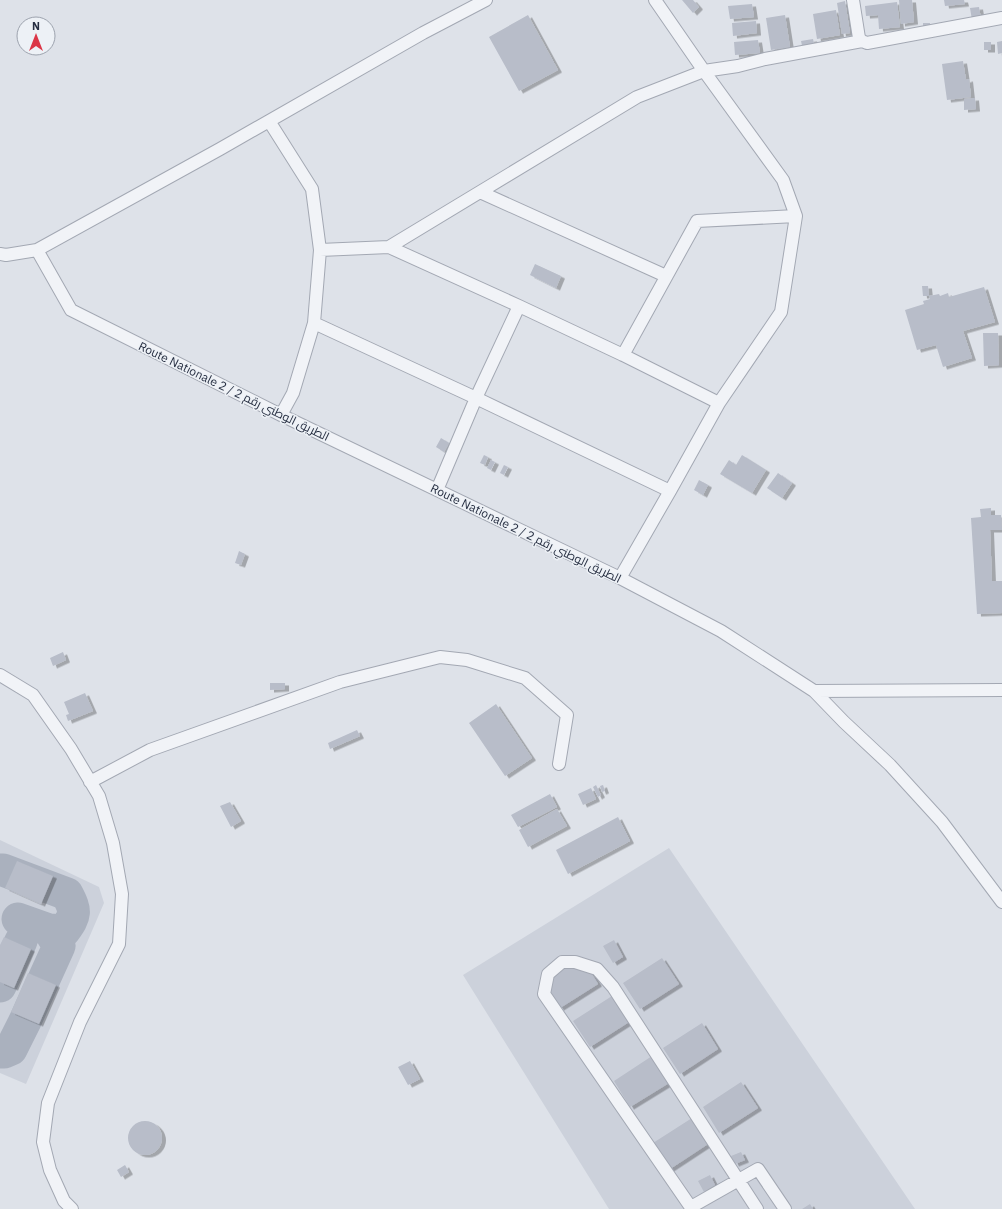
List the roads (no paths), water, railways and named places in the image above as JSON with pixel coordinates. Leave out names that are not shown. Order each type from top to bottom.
[{"type":"street","points":[[0,254],[6,255],[37,250],[269,121],[423,33],[486,0]]},
{"type":"street","points":[[620,578],[719,403],[781,312],[796,216],[783,180],[704,71],[655,0]]},
{"type":"street","points":[[853,0],[859,38],[867,44],[1002,18]]},
{"type":"street","points":[[389,247],[637,97],[704,71],[738,66],[765,59],[862,41]]},
{"type":"street","points":[[269,121],[312,189],[320,250],[314,323],[293,393],[281,415]]},
{"type":"street","points":[[480,192],[666,276]]},
{"type":"street","points":[[623,354],[697,221],[796,216]]},
{"type":"street","points":[[320,250],[389,247],[623,354],[719,403]]},
{"type":"street","name":"Route Nationale 2 / الطريق الوطني رقم 2","points":[[37,250],[71,310],[281,415],[620,578],[721,631],[814,691],[844,722],[890,764],[942,822],[1002,902]]},
{"type":"street","points":[[437,490],[476,398],[519,306]]},
{"type":"street","points":[[314,323],[476,398],[670,491]]},
{"type":"street","points":[[90,782],[150,750],[340,682],[440,658],[467,660],[525,678],[567,715],[558,764]]},
{"type":"street","points":[[0,675],[33,695],[71,750],[98,796],[113,843],[122,894],[119,944],[80,1022],[48,1103],[43,1142],[50,1170],[64,1201],[72,1209]]},
{"type":"street","points":[[814,691],[1002,690]]},
{"type":"street","points":[[756,1209],[738,1181],[613,987],[597,969],[575,962],[562,962],[548,974],[544,994],[691,1208],[738,1181],[758,1169],[785,1209]]}]
